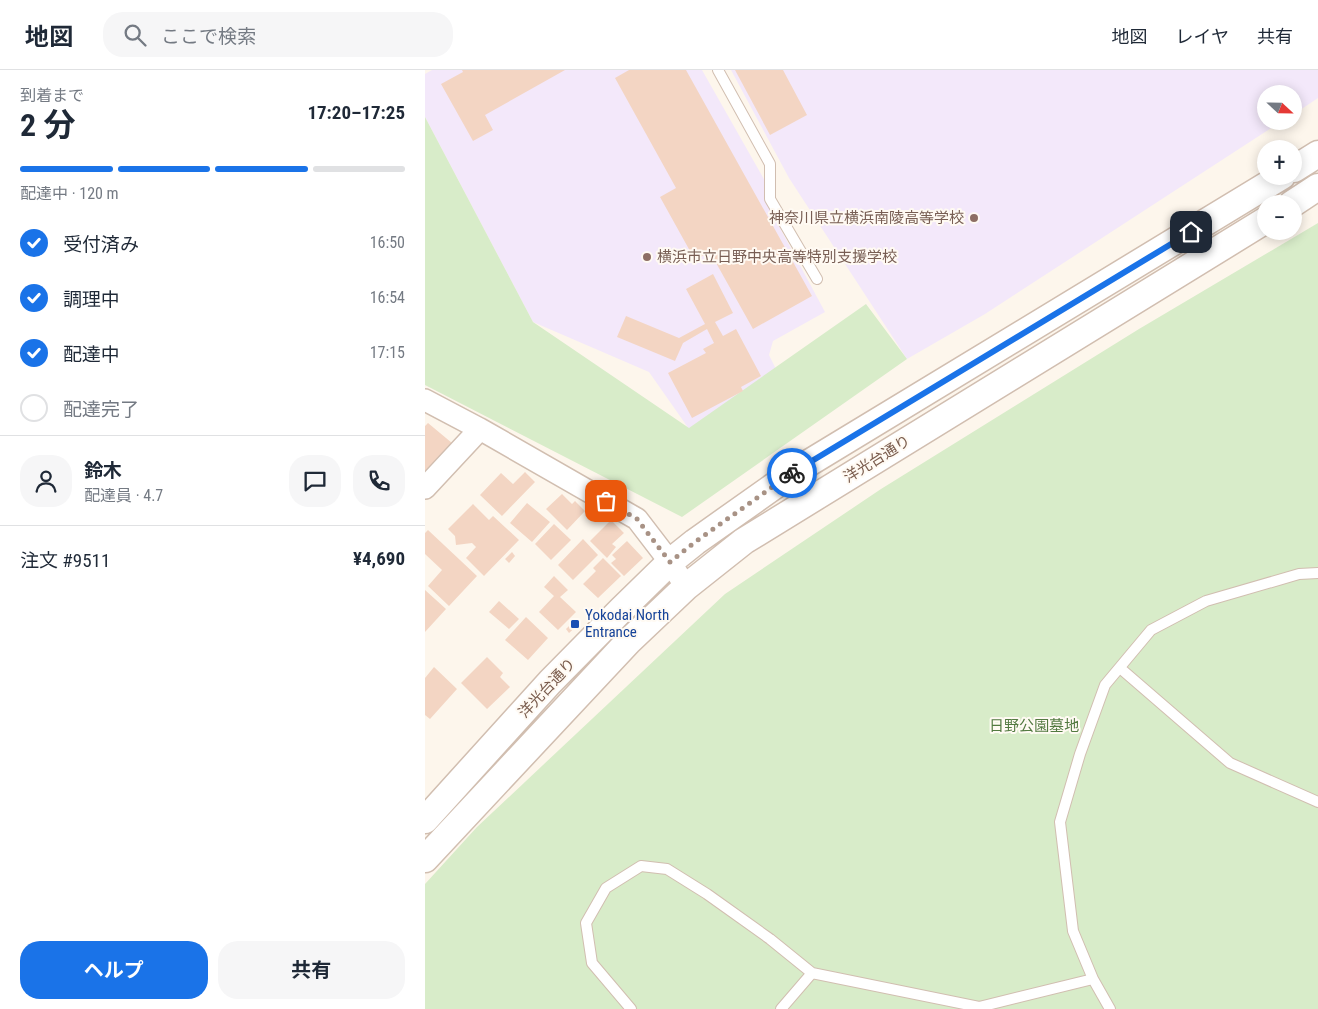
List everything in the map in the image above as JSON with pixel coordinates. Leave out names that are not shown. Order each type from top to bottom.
[{"type":"street","points":[[1302,164],[1318,154]]},
{"type":"street","name":"洋光台通り","points":[[425,820],[551,682],[670,562],[695,542],[794,472],[1267,185]]},
{"type":"street","points":[[1302,198],[1318,187]]},
{"type":"street","name":"洋光台通り","points":[[425,859],[627,642],[686,587],[745,541],[1257,226]]},
{"type":"street","points":[[425,400],[480,429],[637,519],[670,562],[686,587]]},
{"type":"street","points":[[425,488],[480,429]]},
{"type":"lane","points":[[718,70],[770,164],[770,199],[817,279]]},
{"type":"lane","points":[[1110,1009],[1093,979],[1073,931],[1060,822],[1080,754],[1105,686],[1151,630],[1206,601],[1299,574],[1318,573]]},
{"type":"lane","points":[[1120,668],[1230,762],[1318,802]]},
{"type":"lane","points":[[631,1009],[592,963],[587,923],[607,888],[641,866],[667,869],[683,879],[770,938],[812,973],[979,1007],[1093,979]]},
{"type":"lane","points":[[781,1009],[812,973]]},
{"type":"shaded area","name":"横浜市立日野中央高等特別支援学校","points":[[432,70],[702,70],[765,181],[766,202],[825,312],[773,341],[769,355],[776,369],[689,429],[649,372],[533,322],[425,117],[425,74]]},
{"type":"shaded area","name":"神奈川県立横浜南陵高等学校","points":[[731,70],[1318,70],[1318,98],[1303,108],[1303,85],[1257,85],[1257,130],[1268,130],[985,314],[907,359],[789,178]]},
{"type":"green space","points":[[425,117],[533,322],[689,428],[866,304],[907,359],[682,517],[425,385]]},
{"type":"green space","name":"日野公園墓地","points":[[1318,223],[1318,1009],[425,1009],[425,884],[477,827],[725,594],[881,489],[1139,329],[1289,240],[1302,240],[1302,232]]},
{"type":"building","points":[[462,70],[565,70],[485,115],[493,130],[473,141],[441,84],[463,72]]},
{"type":"building","points":[[629,70],[686,70],[812,296],[753,329],[710,252],[695,260],[660,197],[676,188],[615,78]]},
{"type":"building","points":[[735,70],[783,70],[807,115],[770,135]]},
{"type":"building","points":[[713,274],[733,313],[715,322],[723,336],[736,329],[761,376],[741,387],[743,391],[692,418],[668,373],[706,353],[703,349],[714,343],[707,329],[683,343],[675,361],[617,337],[626,316],[679,338],[705,324],[686,289]]},
{"type":"building","points":[[428,423],[452,443],[425,473],[425,426]]},
{"type":"building","points":[[525,472],[535,482],[502,516],[480,495],[501,473],[513,484]]},
{"type":"building","points":[[562,494],[572,504],[575,501],[585,511],[567,530],[546,509]]},
{"type":"building","points":[[527,503],[550,522],[532,542],[510,523]]},
{"type":"building","points":[[473,504],[489,520],[493,516],[519,540],[484,576],[466,558],[476,547],[472,543],[456,545],[455,536],[448,529]]},
{"type":"building","points":[[611,520],[624,533],[612,544],[616,547],[607,558],[590,541]]},
{"type":"building","points":[[554,524],[571,540],[551,560],[535,544]]},
{"type":"building","points":[[428,530],[477,576],[449,606],[428,586],[442,570],[425,554],[425,533]]},
{"type":"building","points":[[583,539],[598,555],[573,580],[558,565]]},
{"type":"building","points":[[627,541],[643,558],[624,576],[611,563],[616,559],[612,555]]},
{"type":"building","points":[[512,552],[515,556],[509,563],[505,559]]},
{"type":"building","points":[[603,558],[621,576],[598,598],[583,584],[596,571],[593,568]]},
{"type":"building","points":[[554,576],[568,590],[560,597],[576,612],[558,630],[539,612],[554,596],[544,587]]},
{"type":"building","points":[[425,590],[446,609],[425,632]]},
{"type":"building","points":[[499,601],[519,619],[509,629],[489,612]]},
{"type":"building","points":[[526,617],[548,638],[528,660],[505,640]]},
{"type":"building","points":[[575,620],[579,624],[569,633],[566,629]]},
{"type":"building","points":[[487,657],[503,673],[500,677],[510,687],[487,709],[461,683]]},
{"type":"building","points":[[434,667],[457,689],[430,719],[425,715],[425,678]]},
{"type":"way so far","points":[[606,501],[637,519],[670,562],[792,473]]},
{"type":"place","name":"神奈川県立横浜南陵高等学校","points":[[974,218]]},
{"type":"place","name":"横浜市立日野中央高等特別支援学校","points":[[647,257]]},
{"type":"place","name":"Yokodai North Entrance","points":[[575,624]]},
{"type":"route","points":[[792,473],[1191,232]]}]
